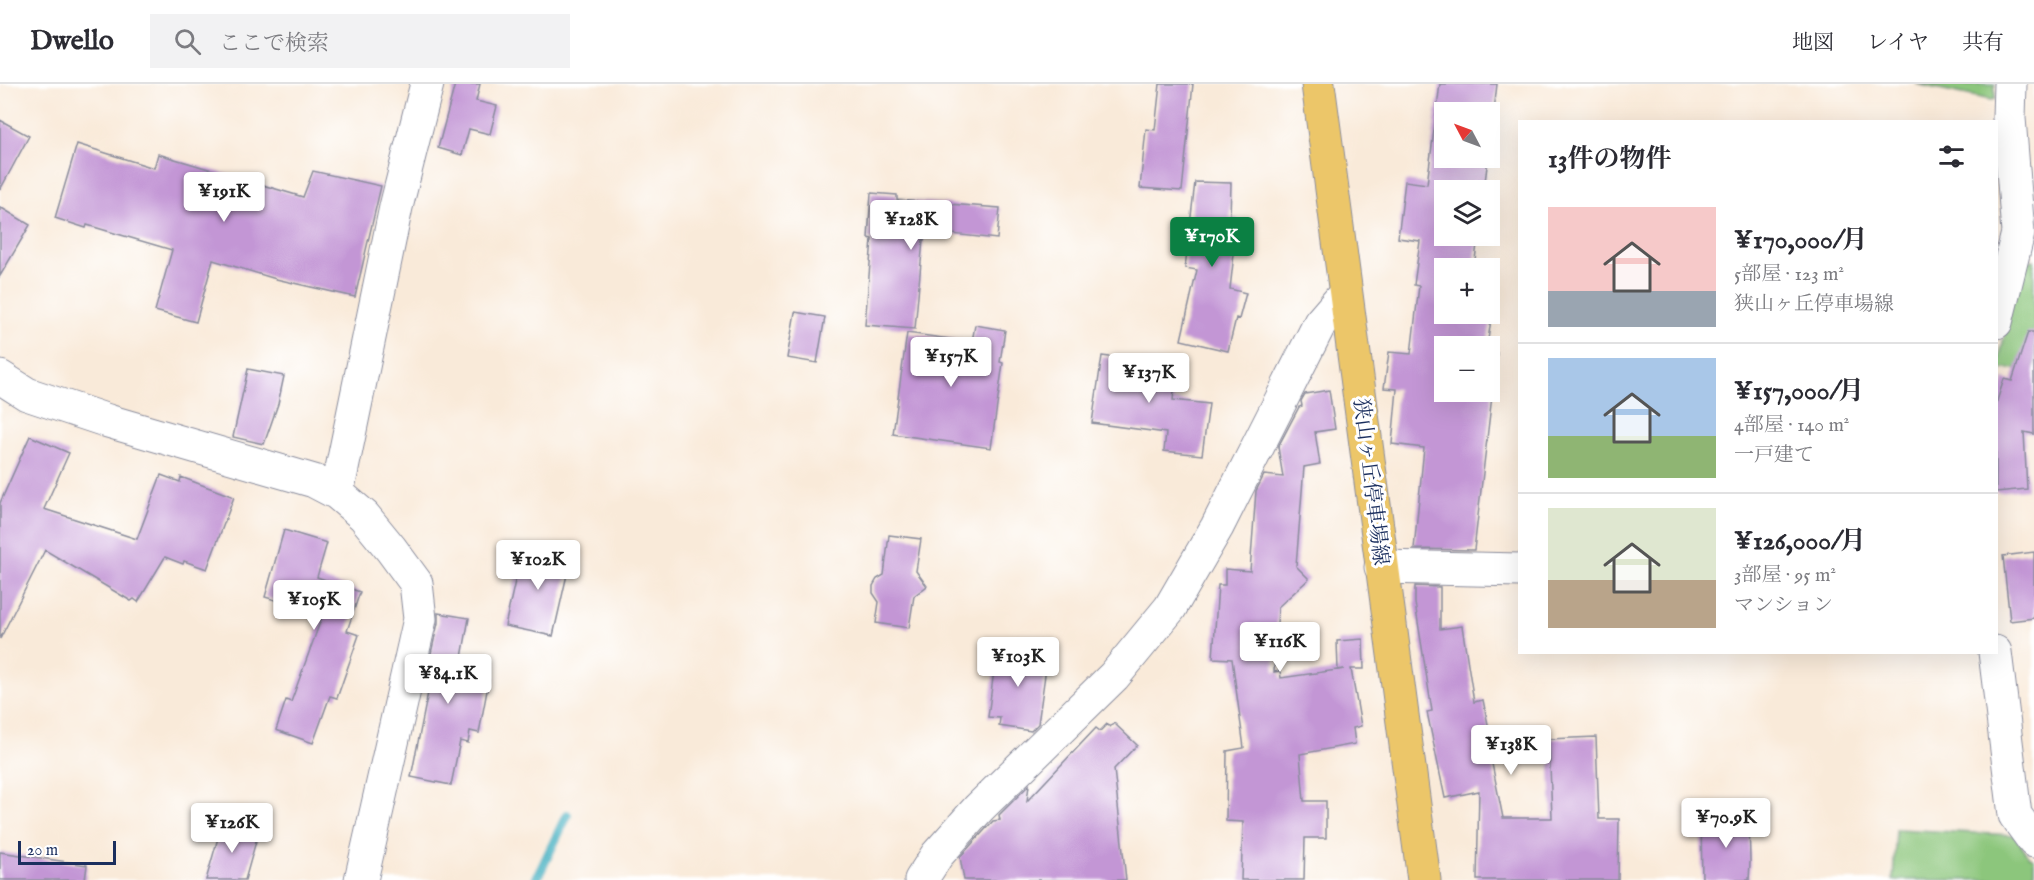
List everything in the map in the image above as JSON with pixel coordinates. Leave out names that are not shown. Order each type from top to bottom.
[{"type":"main road","name":"狭山ヶ丘停車場線","points":[[1318,84],[1424,880]]},
{"type":"street","points":[[337,493],[396,207],[427,84]]},
{"type":"street","points":[[1998,317],[2026,240],[2009,117],[2010,84]]},
{"type":"street","points":[[921,880],[936,855],[979,808],[1114,676],[1170,608],[1217,527],[1320,323],[1345,294]]},
{"type":"street","points":[[0,377],[27,394],[119,424],[314,481],[337,493],[364,516],[416,583],[420,619],[361,880]]},
{"type":"street","points":[[1381,567],[1518,570]]},
{"type":"street","points":[[1995,654],[2016,815],[2034,842]]},
{"type":"green space","points":[[1916,84],[1995,84],[1995,99],[1991,100]]},
{"type":"green space","points":[[2034,260],[2034,367],[1998,370],[1998,365],[2020,263]]},
{"type":"green space","points":[[1896,829],[2014,835],[2034,859],[2034,880],[1893,880]]},
{"type":"building","points":[[455,84],[480,84],[476,101],[497,106],[490,134],[469,129],[462,155],[438,148]]},
{"type":"building","points":[[1160,84],[1193,84],[1182,191],[1140,188],[1146,129],[1155,130]]},
{"type":"building","points":[[1440,84],[1497,84],[1495,102],[1438,102]]},
{"type":"building","points":[[0,120],[29,136],[0,190]]},
{"type":"building","points":[[1434,130],[1434,168],[1487,168],[1485,180],[1434,180],[1434,246],[1477,246],[1475,258],[1434,258],[1434,324],[1490,324],[1489,336],[1434,336],[1434,402],[1491,402],[1474,550],[1414,549],[1424,448],[1392,444],[1397,389],[1384,388],[1389,352],[1411,354],[1419,286],[1414,285],[1420,241],[1398,238],[1405,181],[1427,184]]},
{"type":"building","points":[[77,144],[154,168],[158,154],[303,197],[313,171],[381,186],[355,297],[276,279],[213,260],[196,322],[155,311],[172,250],[55,218]]},
{"type":"building","points":[[1195,182],[1231,183],[1230,218],[1238,219],[1230,289],[1246,293],[1239,319],[1236,318],[1228,351],[1181,340],[1197,270],[1185,268]]},
{"type":"building","points":[[871,193],[897,195],[897,200],[1000,208],[997,239],[925,231],[915,329],[865,325],[872,239],[868,238]]},
{"type":"building","points":[[0,207],[30,225],[0,276]]},
{"type":"building","points":[[795,312],[825,317],[817,363],[787,358]]},
{"type":"building","points":[[975,325],[1005,330],[1000,362],[1003,363],[991,448],[893,434],[907,333],[972,342]]},
{"type":"building","points":[[2028,332],[2034,332],[2034,434],[2024,432],[2027,489],[1998,492],[1998,398],[2004,379],[2012,381]]},
{"type":"building","points":[[1102,356],[1177,366],[1173,400],[1209,404],[1202,455],[1164,451],[1166,433],[1092,423]]},
{"type":"building","points":[[248,369],[284,376],[278,404],[264,444],[233,437]]},
{"type":"building","points":[[1329,390],[1335,429],[1315,432],[1320,464],[1304,467],[1296,566],[1309,579],[1278,607],[1274,672],[1280,671],[1281,678],[1338,670],[1337,641],[1363,639],[1364,669],[1351,669],[1361,726],[1353,728],[1355,744],[1300,754],[1304,801],[1326,801],[1326,838],[1305,838],[1304,880],[1241,880],[1243,822],[1226,821],[1227,751],[1244,748],[1232,659],[1213,658],[1218,585],[1225,585],[1225,569],[1250,571],[1256,491],[1264,475],[1283,477],[1278,447],[1299,407],[1302,406],[1301,401],[1305,394]]},
{"type":"building","points":[[30,436],[69,453],[44,509],[137,539],[161,475],[180,482],[181,477],[234,497],[207,569],[165,557],[138,602],[134,599],[131,601],[45,550],[0,639],[0,503]]},
{"type":"building","points":[[284,530],[327,543],[317,577],[360,592],[347,631],[359,635],[337,698],[330,696],[313,743],[276,730],[286,700],[291,702],[323,614],[265,597]]},
{"type":"building","points":[[889,535],[921,539],[916,571],[927,586],[914,596],[909,628],[876,623],[879,602],[873,593],[873,586],[877,579],[884,575]]},
{"type":"building","points":[[523,545],[571,557],[553,636],[505,626]]},
{"type":"building","points":[[2034,552],[2034,618],[2010,621],[2003,556]]},
{"type":"building","points":[[1415,586],[1440,587],[1440,629],[1462,626],[1474,702],[1483,700],[1491,739],[1487,739],[1503,818],[1552,818],[1549,739],[1596,737],[1599,819],[1619,819],[1618,880],[1477,880],[1479,791],[1445,798],[1427,712],[1432,711],[1415,603]]},
{"type":"building","points":[[438,613],[469,618],[458,680],[489,680],[479,733],[470,731],[468,743],[460,741],[451,785],[411,777],[434,663],[429,662],[438,623]]},
{"type":"building","points":[[997,647],[1048,654],[1038,724],[1031,731],[999,726],[1000,718],[988,717]]},
{"type":"building","points":[[1114,723],[1137,745],[1114,769],[1126,880],[964,880],[960,857],[993,821],[1000,820],[999,815],[1029,785],[1027,801],[1096,728],[1100,731],[1107,724],[1110,727]]},
{"type":"building","points":[[1749,817],[1749,880],[1702,880],[1701,819]]},
{"type":"building","points":[[222,824],[258,834],[245,880],[206,880]]},
{"type":"building","points":[[0,852],[87,865],[85,880],[0,880]]},
{"type":"waterway","points":[[536,880],[567,815]]}]
